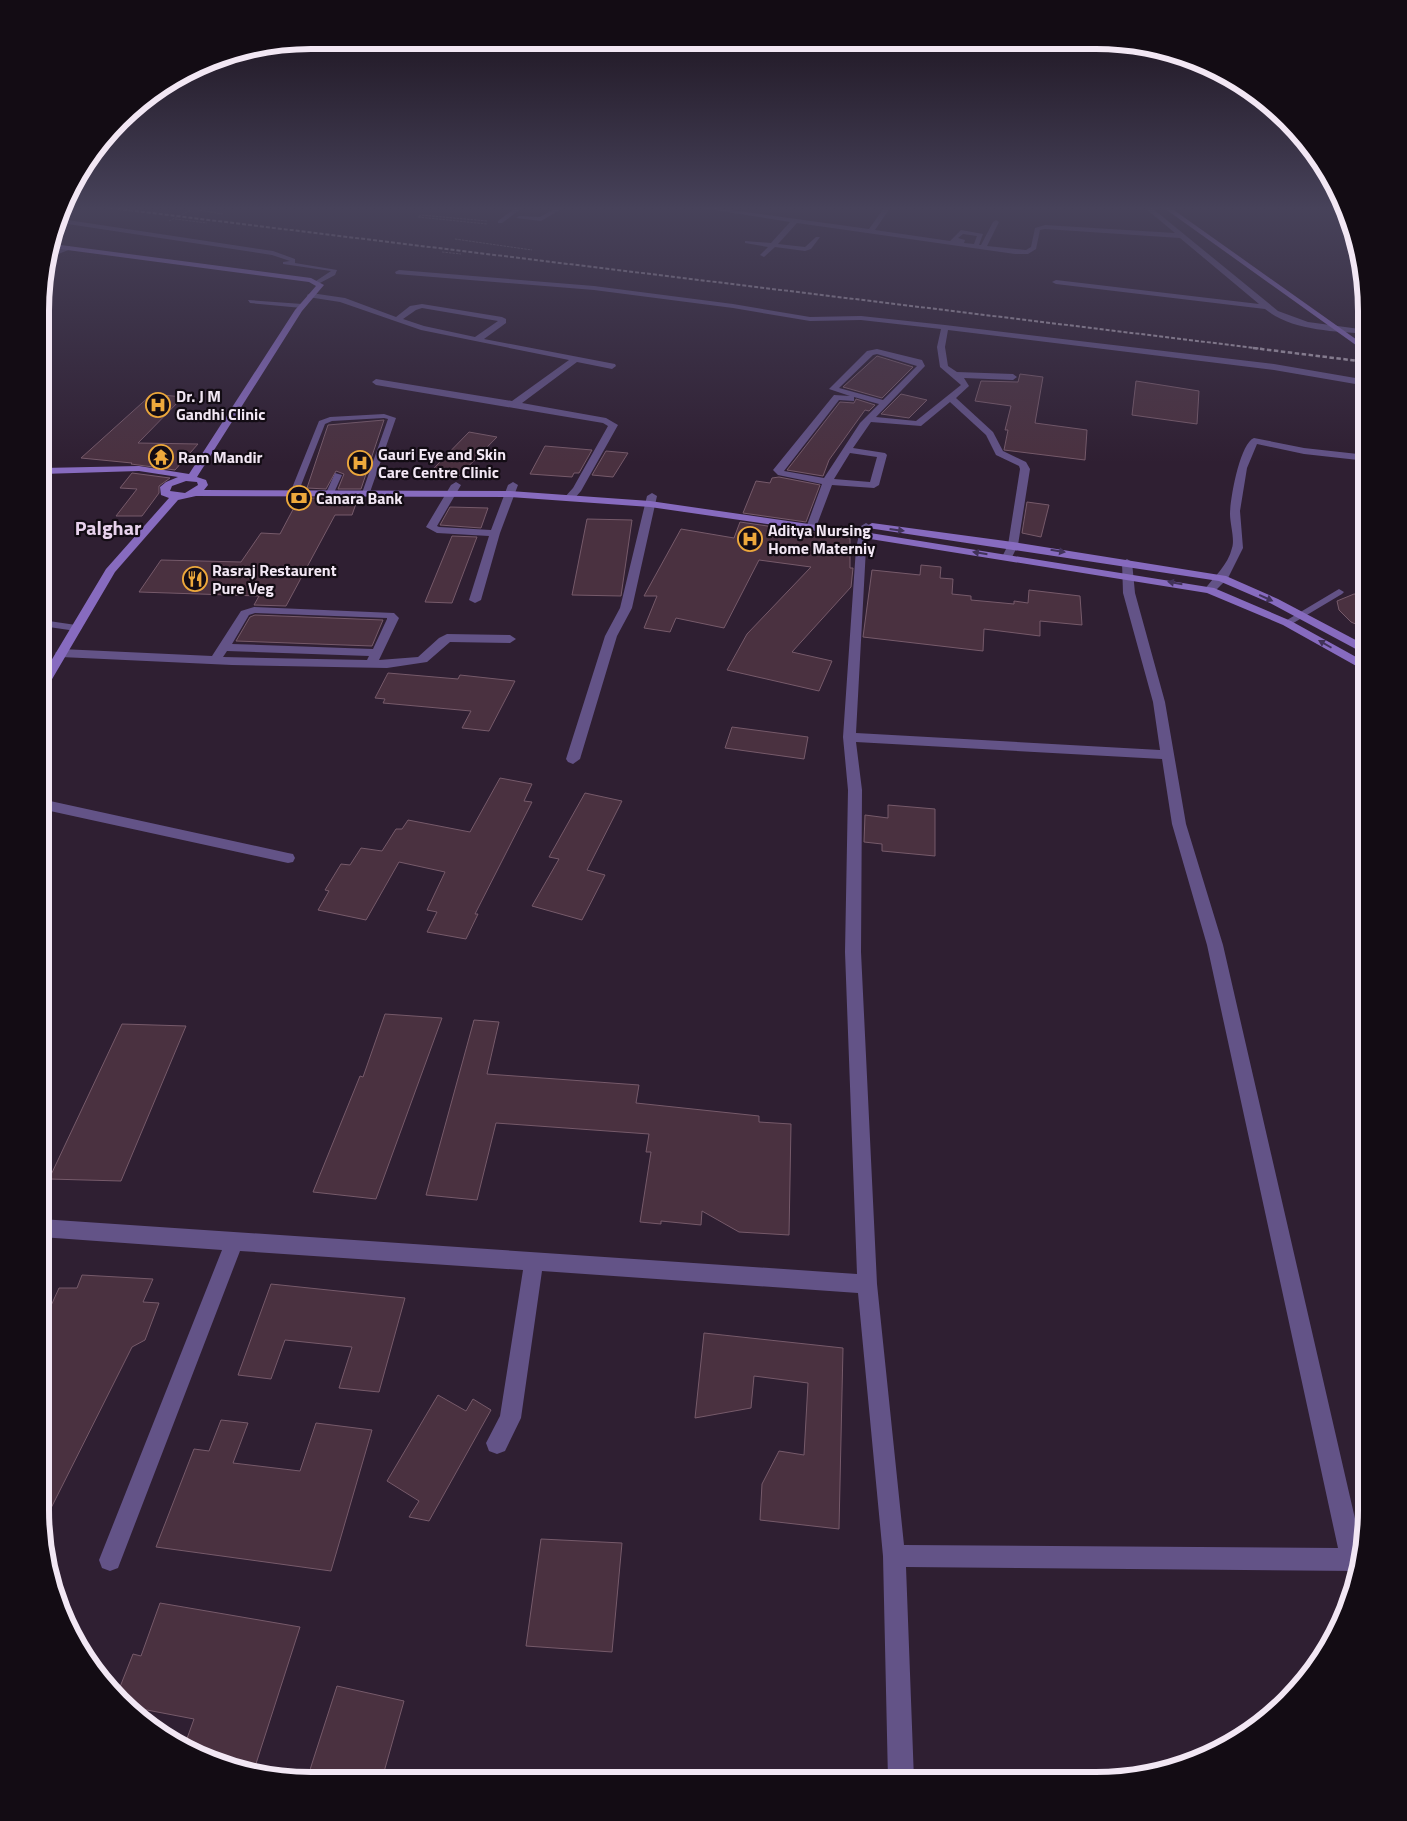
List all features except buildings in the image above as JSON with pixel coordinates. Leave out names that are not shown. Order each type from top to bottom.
[{"type":"street","points":[[632,293],[733,306],[810,319],[861,318],[945,327],[1274,367],[1358,381]]},
{"type":"street","points":[[1134,293],[1220,305],[1268,307]]},
{"type":"street","points":[[1251,293],[1268,307],[1289,320],[1358,331]]},
{"type":"street","points":[[1286,293],[1358,345]]},
{"type":"street","points":[[612,366],[421,328],[342,300],[311,295],[191,478],[176,480],[164,489],[165,493],[175,497],[194,493],[296,489],[334,484],[369,488],[511,490],[651,500],[865,530],[1013,545],[1127,568],[1210,590],[1287,623],[1358,663]]},
{"type":"street","points":[[398,319],[413,308],[422,306],[502,319],[504,321],[477,340]]},
{"type":"street","points":[[869,419],[918,424],[965,386],[966,383],[944,367],[941,347],[945,327]]},
{"type":"street","points":[[813,523],[828,482],[863,425],[884,405],[921,366],[919,362],[877,351],[870,353],[833,389],[884,405]]},
{"type":"street","points":[[514,404],[576,359]]},
{"type":"street","points":[[955,374],[1014,378]]},
{"type":"street","points":[[376,382],[606,421],[613,425],[573,494]]},
{"type":"street","points":[[847,450],[882,455],[874,486],[828,482],[781,473],[778,470],[837,397],[884,405]]},
{"type":"street","points":[[951,398],[990,434],[999,453],[1004,458],[1023,464],[1025,469],[1013,545],[1007,557]]},
{"type":"street","points":[[1210,590],[1222,578],[1238,548],[1235,511],[1242,468],[1254,441],[1304,451],[1358,457]]},
{"type":"street","points":[[49,471],[120,469],[180,473],[201,480],[203,485]]},
{"type":"street","points":[[194,493],[203,485],[296,489]]},
{"type":"street","points":[[453,489],[431,527],[436,530],[495,533]]},
{"type":"street","points":[[474,600],[511,490]]},
{"type":"street","points":[[49,674],[110,571],[175,497]]},
{"type":"street","points":[[573,759],[611,636],[626,608],[651,500]]},
{"type":"street","points":[[865,530],[1007,557],[1222,578],[1300,615],[1358,646]]},
{"type":"street","points":[[865,530],[858,594],[849,737],[854,790],[853,952],[867,1284],[894,1556],[902,1772]]},
{"type":"street","points":[[1127,568],[1129,593],[1159,702],[1179,824],[1215,945],[1355,1553]]},
{"type":"street","points":[[216,659],[245,613],[254,610],[390,615],[393,618],[374,658]]},
{"type":"street","points":[[49,624],[76,628]]},
{"type":"street","points":[[223,648],[417,661],[426,658],[439,642],[447,638],[510,639]]},
{"type":"street","points":[[62,653],[216,659],[374,658]]},
{"type":"street","points":[[849,737],[944,740],[1168,755]]},
{"type":"street","points":[[49,806],[288,858]]},
{"type":"street","points":[[49,1229],[867,1284]]},
{"type":"street","points":[[110,1560],[234,1242]]},
{"type":"street","points":[[497,1443],[510,1418],[534,1262]]},
{"type":"street","points":[[894,1556],[1353,1559]]},
{"type":"lane","points":[[250,301],[302,306]]},
{"type":"lane","points":[[296,489],[322,423],[330,419],[384,416],[392,418],[369,488]]},
{"type":"lane","points":[[1287,623],[1339,592]]},
{"type":"railway","points":[[805,293],[1263,349]]},
{"type":"railway","points":[[1253,348],[1358,361]]},
{"type":"place","name":"Dr. J M Gandhi Clinic","points":[[158,405]]},
{"type":"place","name":"Ram Mandir","points":[[161,457]]},
{"type":"place","name":"Gauri Eye and Skin Care Centre Clinic","points":[[360,463]]},
{"type":"place","name":"Canara Bank","points":[[299,498]]},
{"type":"place","name":"Aditya Nursing Home Materniy","points":[[750,539]]},
{"type":"place","name":"Rasraj Restaurent Pure Veg","points":[[195,579]]},
{"type":"district","name":"Palghar","points":[[108,527]]}]
